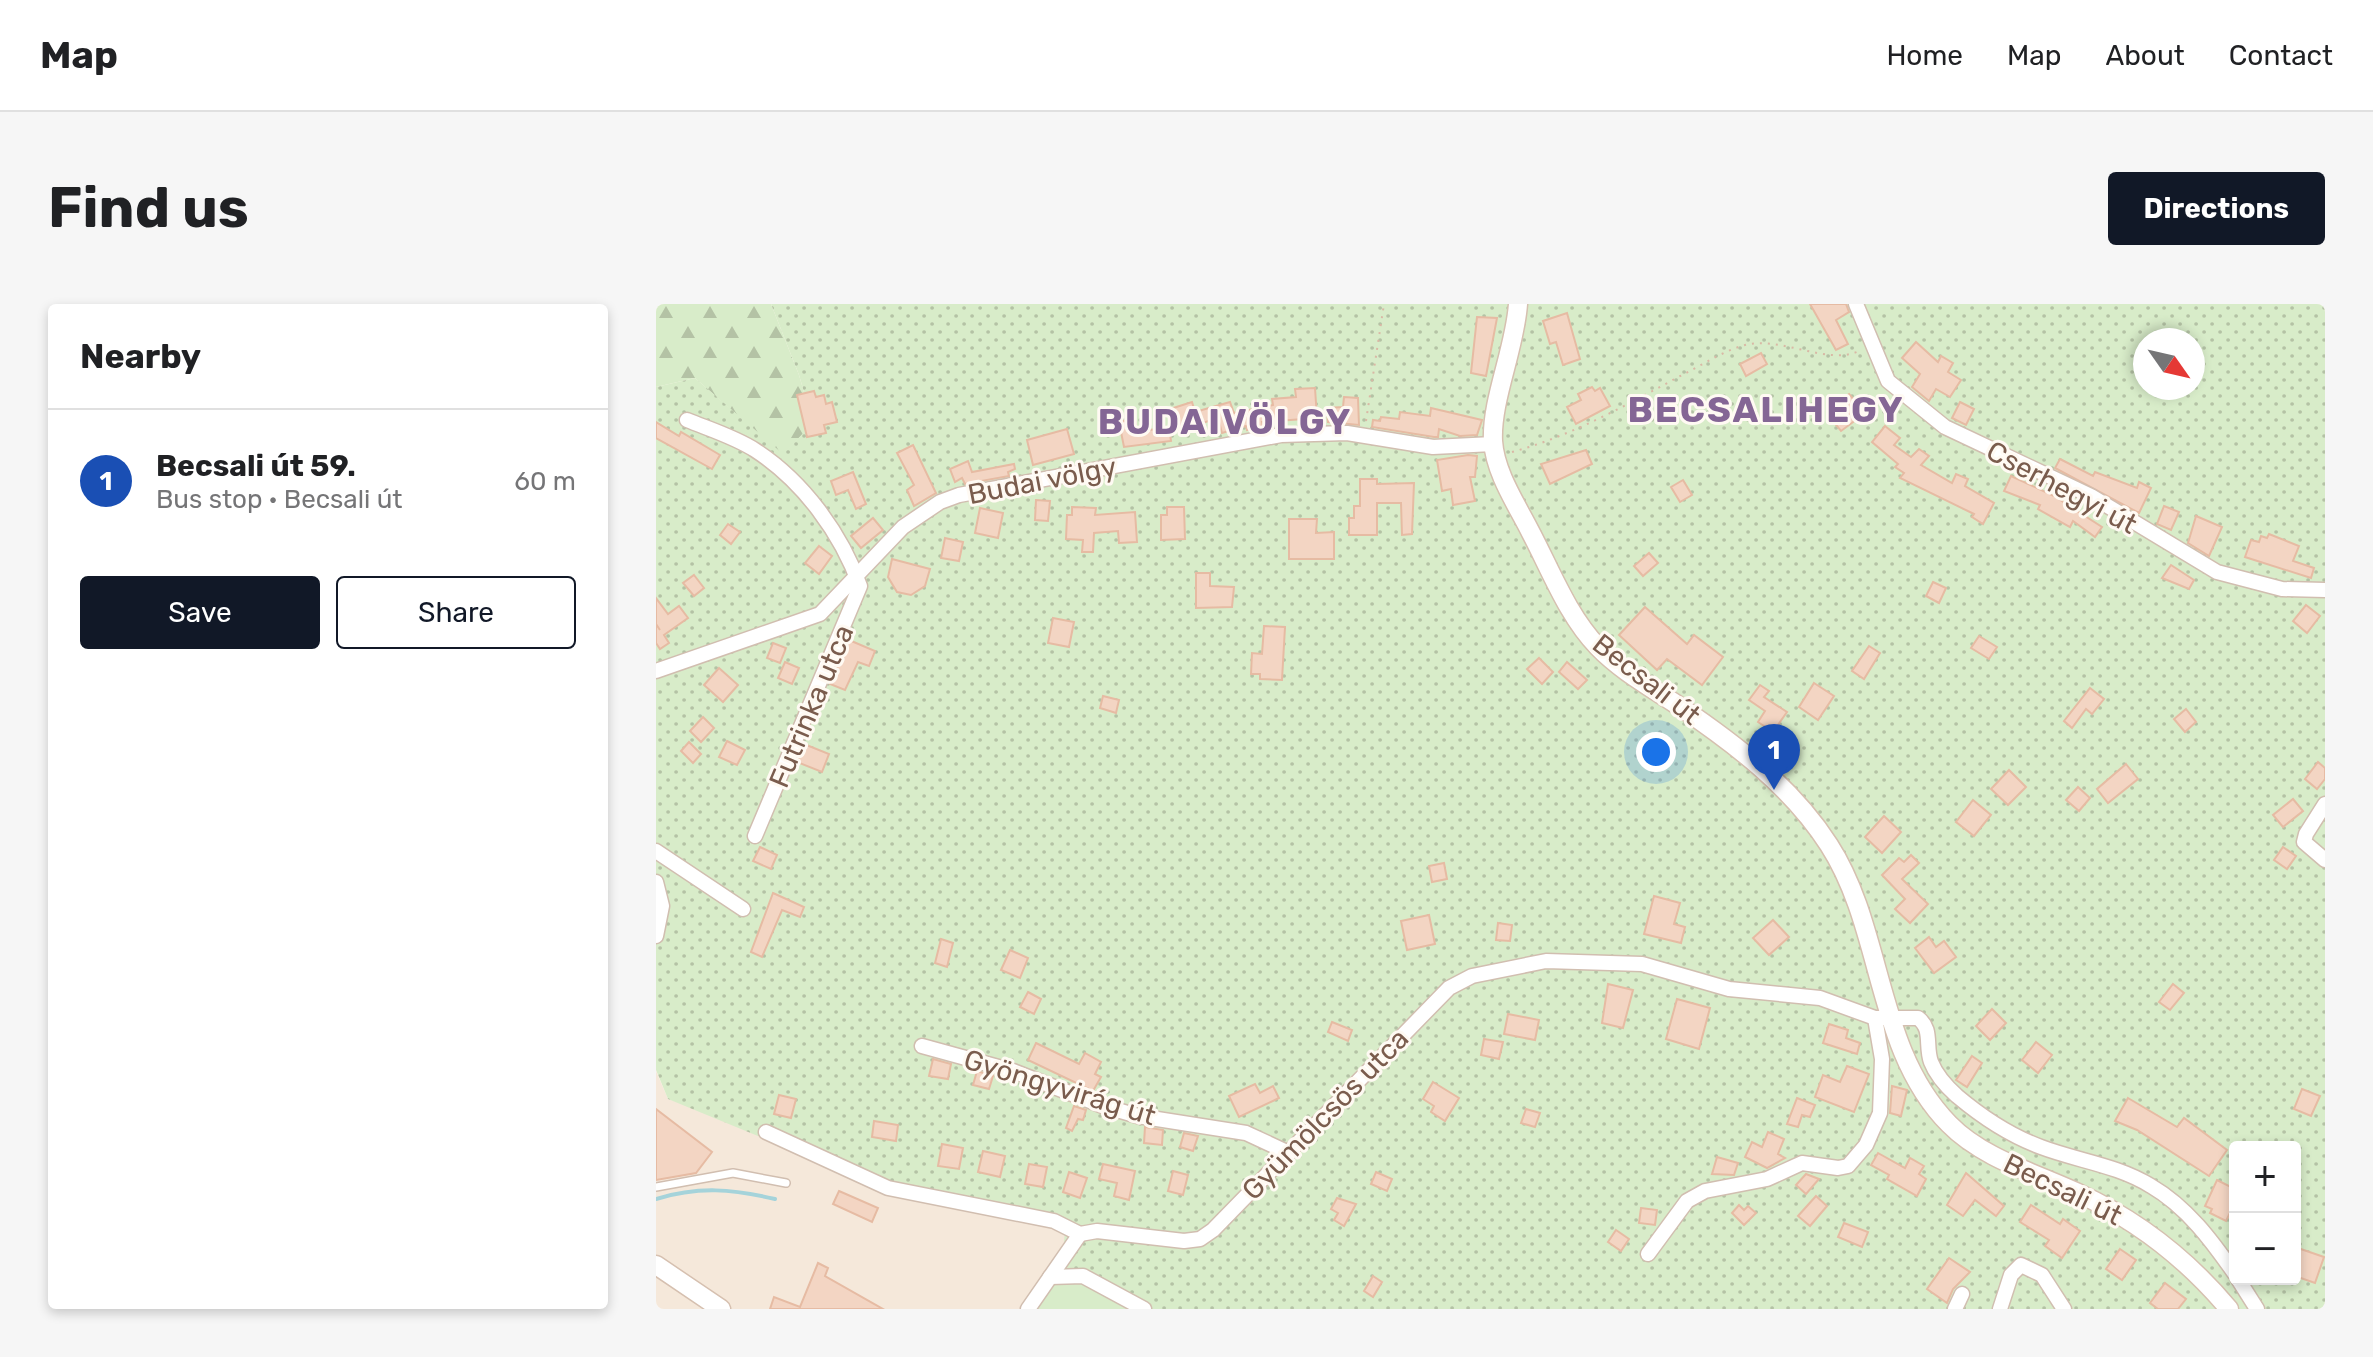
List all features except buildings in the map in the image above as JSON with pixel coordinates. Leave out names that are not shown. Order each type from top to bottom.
[{"type":"main road","points":[[1494,450],[1518,304]]},
{"type":"main road","name":"Becsali út","points":[[1494,450],[1560,589],[1599,648],[1747,756],[1792,797],[1826,840],[1851,888],[1883,1017],[1918,1081],[1950,1125],[1990,1152],[2080,1194],[2148,1232],[2190,1266],[2229,1309]]},
{"type":"main road","points":[[656,1265],[717,1308]]},
{"type":"street","name":"Cserhegyi út","points":[[1856,304],[1888,381],[1945,427],[2091,496],[2217,572],[2282,589],[2325,590]]},
{"type":"street","points":[[687,420],[755,450],[811,499],[845,550],[856,574]]},
{"type":"street","name":"Budai völgy","points":[[656,671],[820,614],[903,527],[940,502],[959,495],[1281,435],[1318,432],[1433,447],[1494,450]]},
{"type":"street","name":"Futrinka utca","points":[[755,836],[858,596],[860,586],[856,574]]},
{"type":"street","points":[[2325,804],[2304,842],[2325,860]]},
{"type":"street","points":[[656,851],[743,909]]},
{"type":"street","points":[[656,882],[662,919],[656,936]]},
{"type":"street","name":"Gyümölcsös utca","points":[[766,1132],[888,1188],[1054,1221],[1080,1234],[1097,1231],[1184,1241],[1200,1239],[1213,1230],[1432,1002],[1472,976],[1546,961],[1642,964],[1729,989],[1820,998],[1883,1017]]},
{"type":"street","name":"Becsali út","points":[[1883,1017],[1910,1015],[1925,1023],[1932,1064],[1956,1095],[1983,1116],[2041,1147],[2116,1169],[2150,1185],[2174,1201],[2197,1224],[2229,1266]]},
{"type":"street","points":[[1648,1254],[1687,1201],[1705,1191],[1767,1179],[1802,1163],[1848,1166],[1866,1145],[1880,1113],[1883,1017]]},
{"type":"street","name":"Gyöngyvirág út","points":[[922,1046],[1013,1071],[1103,1106],[1138,1116],[1246,1133],[1289,1153]]},
{"type":"street","points":[[1028,1309],[1080,1234]]},
{"type":"street","points":[[2000,1309],[2014,1270],[2021,1265],[2042,1275],[2064,1309]]},
{"type":"street","points":[[1050,1277],[1083,1276],[1144,1309]]},
{"type":"street","name":"Becsali út","points":[[2242,1285],[2257,1309]]},
{"type":"street","points":[[1955,1309],[1962,1294]]},
{"type":"lane","points":[[656,1187],[733,1173],[786,1183]]},
{"type":"path","points":[[1363,436],[1384,304]]},
{"type":"path","points":[[1494,450],[1531,447],[1609,413],[1723,352],[1744,345],[1764,341],[1852,355],[1871,346]]},
{"type":"shaded area","points":[[656,1071],[668,1099],[1065,1229],[1145,1309],[656,1309]]},
{"type":"green space","points":[[656,304],[771,304],[799,375],[813,423],[783,455],[695,378],[656,387]]},
{"type":"green space","points":[[771,304],[2325,304],[2325,1309],[1145,1309],[1062,1271],[1065,1229],[821,1162],[668,1099],[656,1070],[656,387],[695,378],[783,454],[813,423],[799,375]]},
{"type":"green space","points":[[1062,1271],[1145,1309],[1038,1309]]},
{"type":"waterway","points":[[656,1199],[716,1190],[775,1199]]},
{"type":"place","name":"Becsali út 59.","points":[[1774,790]]},
{"type":"district","name":"BECSALIHEGY","points":[[1766,409]]},
{"type":"district","name":"BUDAIVÖLGY","points":[[1225,421]]}]
